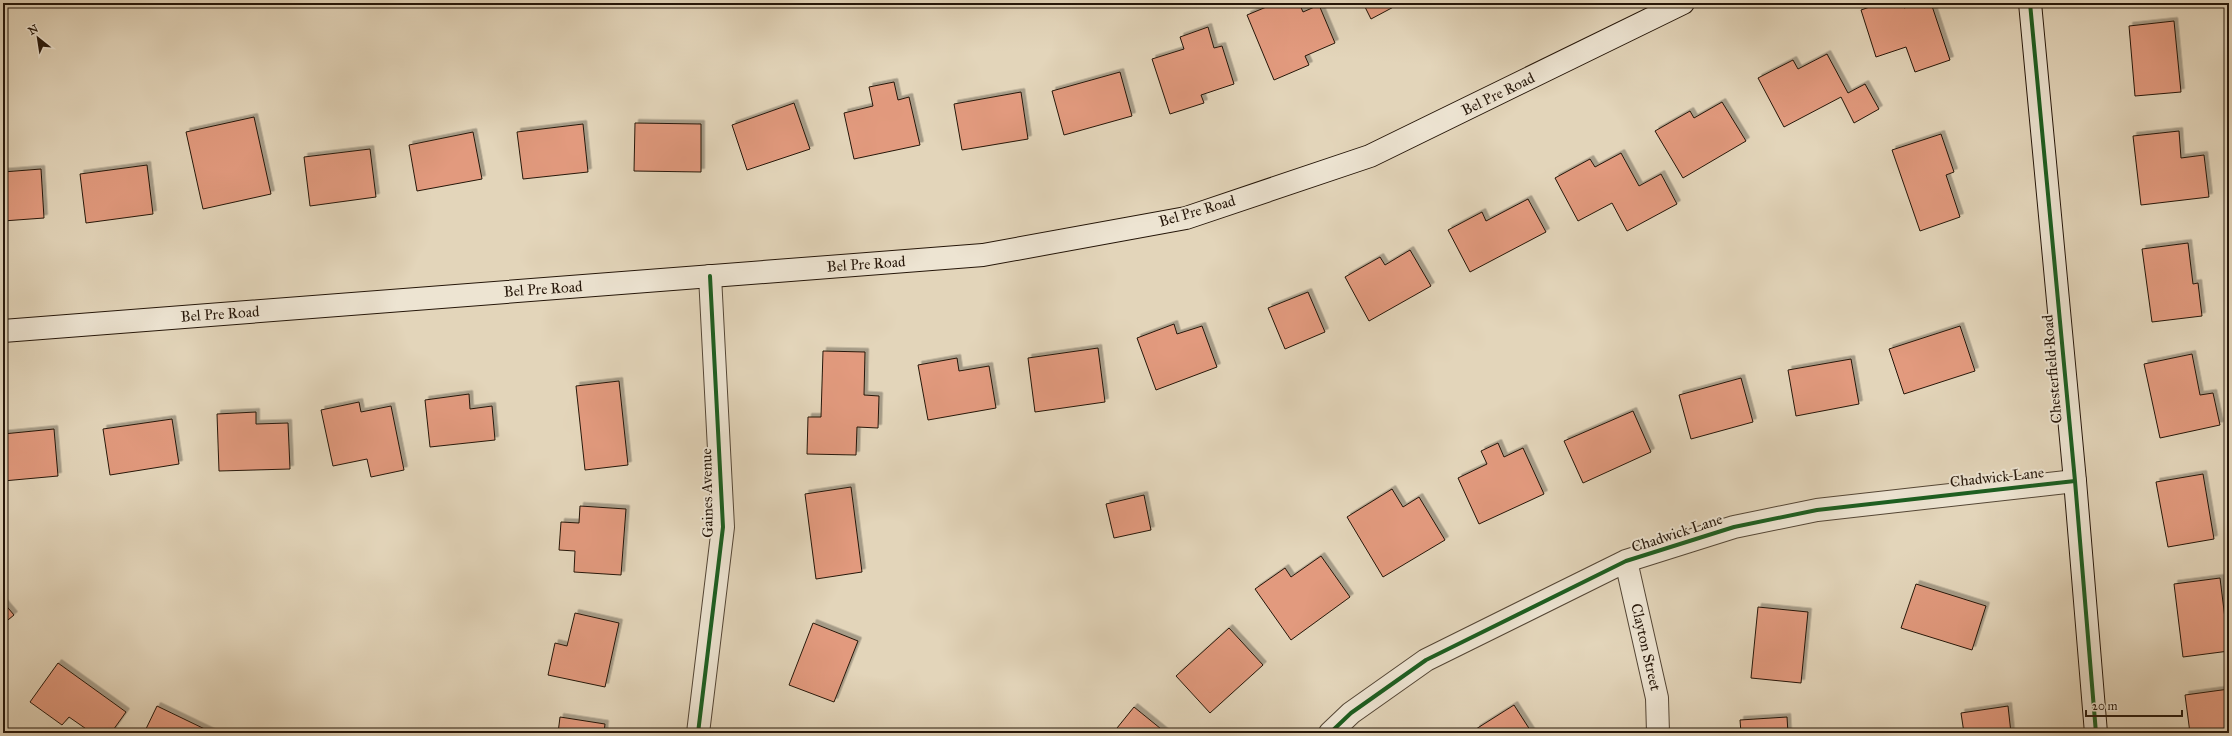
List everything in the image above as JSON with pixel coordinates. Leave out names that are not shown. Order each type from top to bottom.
[{"type":"street","name":"Bel Pre Road","points":[[3,331],[983,254],[1186,218],[1370,156],[1683,3]]},
{"type":"street","name":"Chesterfield Road","points":[[2030,3],[2075,481],[2096,733]]},
{"type":"street","name":"Gaines Avenue","points":[[698,733],[723,527],[710,276]]},
{"type":"street","name":"Chadwick Lane","points":[[1330,733],[1351,713],[1426,660],[1626,561],[1734,527],[1817,510],[2075,481]]},
{"type":"street","name":"Clayton Street","points":[[1626,561],[1658,698],[1658,733]]},
{"type":"building","points":[[1276,3],[1299,3],[1303,12],[1319,5],[1335,43],[1305,56],[1309,65],[1274,80],[1247,15]]},
{"type":"building","points":[[1363,3],[1401,3],[1371,19]]},
{"type":"building","points":[[1881,3],[1902,3],[1904,8],[1920,3],[1931,3],[1950,60],[1915,72],[1906,47],[1876,57],[1861,10]]},
{"type":"building","points":[[2174,21],[2181,92],[2135,96],[2129,26]]},
{"type":"building","points":[[1208,27],[1214,48],[1222,46],[1234,84],[1201,95],[1204,103],[1170,114],[1152,59],[1184,49],[1180,37]]},
{"type":"building","points":[[1827,54],[1848,93],[1865,84],[1879,109],[1854,123],[1841,97],[1784,127],[1758,78],[1793,60],[1798,69]]},
{"type":"building","points":[[1120,72],[1132,116],[1064,135],[1052,91]]},
{"type":"building","points":[[894,82],[898,100],[909,97],[920,145],[854,159],[844,113],[873,106],[869,87]]},
{"type":"building","points":[[1021,92],[1028,139],[962,150],[954,104]]},
{"type":"building","points":[[1722,102],[1746,141],[1683,178],[1655,131],[1690,111],[1694,118]]},
{"type":"building","points":[[794,103],[810,149],[747,170],[732,125]]},
{"type":"building","points":[[254,117],[271,194],[203,209],[186,132]]},
{"type":"building","points":[[635,123],[701,124],[701,172],[634,171]]},
{"type":"building","points":[[583,124],[588,172],[523,179],[517,132]]},
{"type":"building","points":[[2179,131],[2181,158],[2204,155],[2209,197],[2141,205],[2133,136]]},
{"type":"building","points":[[473,132],[482,179],[417,191],[409,145]]},
{"type":"building","points":[[1941,134],[1954,172],[1946,175],[1960,217],[1920,231],[1892,150]]},
{"type":"building","points":[[370,149],[376,197],[310,206],[304,157]]},
{"type":"building","points":[[1621,153],[1639,186],[1661,174],[1677,204],[1627,231],[1612,203],[1578,221],[1555,178],[1590,159],[1595,167]]},
{"type":"building","points":[[147,165],[153,214],[86,223],[80,174]]},
{"type":"building","points":[[41,169],[44,218],[3,221],[3,172]]},
{"type":"building","points":[[1528,199],[1546,232],[1470,272],[1448,230],[1482,212],[1486,221]]},
{"type":"building","points":[[2188,243],[2193,284],[2198,283],[2202,316],[2152,322],[2142,249]]},
{"type":"building","points":[[1410,250],[1431,286],[1369,321],[1345,277],[1380,257],[1385,265]]},
{"type":"building","points":[[1308,292],[1325,332],[1285,349],[1268,308]]},
{"type":"building","points":[[1174,324],[1177,334],[1202,326],[1217,367],[1156,390],[1137,338]]},
{"type":"building","points":[[1960,326],[1975,371],[1904,394],[1889,349]]},
{"type":"building","points":[[1098,348],[1105,402],[1035,412],[1028,358]]},
{"type":"building","points":[[823,351],[865,352],[864,395],[879,396],[878,428],[857,427],[856,455],[807,454],[808,417],[821,417]]},
{"type":"building","points":[[2192,354],[2200,395],[2213,393],[2220,425],[2160,438],[2144,364]]},
{"type":"building","points":[[957,358],[959,371],[989,366],[996,408],[928,420],[918,365]]},
{"type":"building","points":[[1851,359],[1859,404],[1796,416],[1788,370]]},
{"type":"building","points":[[1741,378],[1753,422],[1691,439],[1679,395]]},
{"type":"building","points":[[619,381],[628,465],[585,470],[576,386]]},
{"type":"building","points":[[469,394],[470,409],[492,406],[495,440],[430,447],[425,400]]},
{"type":"building","points":[[359,402],[361,412],[391,406],[404,470],[371,477],[367,459],[333,466],[321,410]]},
{"type":"building","points":[[1633,411],[1651,452],[1583,483],[1564,441]]},
{"type":"building","points":[[256,412],[256,424],[288,423],[290,469],[219,471],[217,414]]},
{"type":"building","points":[[172,419],[179,464],[110,475],[103,429]]},
{"type":"building","points":[[54,429],[58,476],[3,481],[3,434]]},
{"type":"building","points":[[1498,443],[1504,457],[1523,448],[1544,494],[1479,524],[1458,478],[1487,464],[1481,451]]},
{"type":"building","points":[[2203,474],[2214,539],[2168,547],[2156,482]]},
{"type":"building","points":[[851,487],[862,572],[816,579],[805,494]]},
{"type":"building","points":[[1392,489],[1403,507],[1419,497],[1445,540],[1383,577],[1347,517]]},
{"type":"building","points":[[1144,495],[1151,530],[1114,538],[1106,504]]},
{"type":"building","points":[[580,506],[626,509],[621,575],[574,572],[575,551],[559,550],[561,522],[579,523]]},
{"type":"building","points":[[1321,556],[1350,597],[1291,640],[1255,589],[1285,568],[1291,577]]},
{"type":"building","points":[[2220,578],[2229,651],[2183,657],[2174,584]]},
{"type":"building","points":[[1916,584],[1986,606],[1972,650],[1901,628]]},
{"type":"building","points":[[3,602],[14,615],[3,624]]},
{"type":"building","points":[[1758,607],[1808,612],[1801,683],[1751,678]]},
{"type":"building","points":[[575,613],[619,623],[605,687],[548,675],[555,643],[567,646]]},
{"type":"building","points":[[813,623],[858,641],[834,702],[789,685]]},
{"type":"building","points":[[1229,628],[1263,665],[1210,713],[1176,676]]},
{"type":"building","points":[[58,663],[126,712],[111,733],[92,733],[69,717],[62,725],[30,702]]},
{"type":"building","points":[[2229,689],[2229,733],[2190,733],[2185,695]]},
{"type":"building","points":[[1514,705],[1532,733],[1479,733],[1476,729]]},
{"type":"building","points":[[157,706],[213,733],[144,733]]},
{"type":"building","points":[[2008,706],[2011,733],[1964,733],[1961,713]]},
{"type":"building","points":[[1134,707],[1166,733],[1113,733]]},
{"type":"building","points":[[560,717],[605,724],[604,733],[558,733]]},
{"type":"building","points":[[1787,717],[1788,733],[1741,733],[1740,720]]},
{"type":"cycle path","points":[[2030,3],[2075,481],[2096,733]]},
{"type":"cycle path","points":[[698,733],[723,527],[710,276]]},
{"type":"cycle path","points":[[1330,733],[1351,713],[1426,660],[1626,561],[1734,527],[1817,510],[2075,481]]}]
